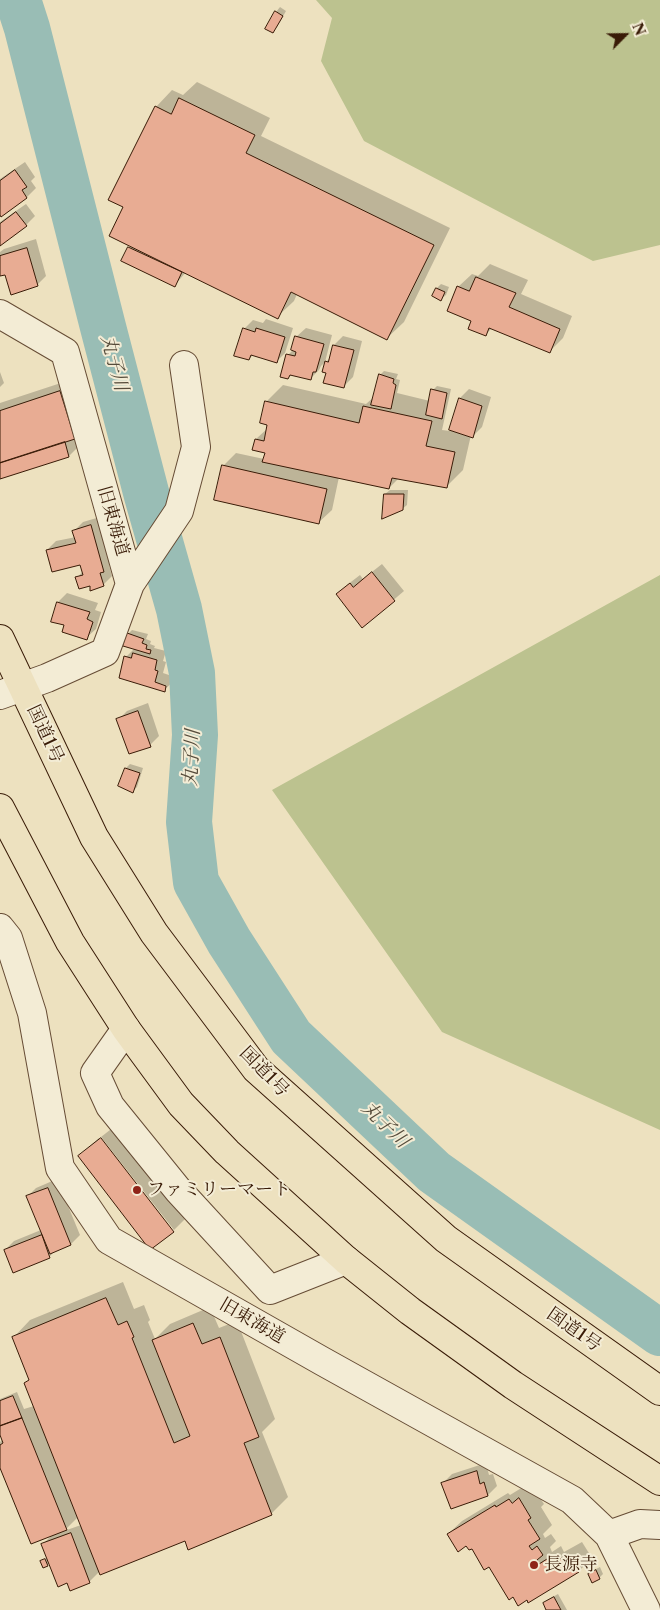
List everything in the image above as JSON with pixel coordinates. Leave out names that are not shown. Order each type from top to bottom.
[{"type":"highway","name":"国道1号","points":[[0,639],[12,691],[94,837],[154,933],[256,1068],[446,1239],[660,1391]]},
{"type":"highway","points":[[0,808],[70,942],[126,1029],[181,1104],[207,1132],[346,1260],[410,1311],[513,1385],[660,1481]]},
{"type":"street","name":"旧東海道","points":[[0,314],[65,352],[135,576]]},
{"type":"street","points":[[12,691],[105,652],[135,576],[179,511],[196,447],[184,365]]},
{"type":"street","name":"旧東海道","points":[[0,928],[8,938],[32,1013],[60,1168],[109,1240],[572,1500],[609,1534],[646,1610]]},
{"type":"street","points":[[126,1029],[95,1073],[110,1106],[178,1190],[270,1290],[346,1260]]},
{"type":"street","points":[[609,1534],[640,1524],[660,1525]]},
{"type":"green space","points":[[316,0],[660,0],[660,245],[593,261],[364,141],[321,61],[332,18]]},
{"type":"green space","points":[[660,575],[660,1130],[442,1032],[272,790]]},
{"type":"building","points":[[275,11],[283,16],[273,33],[265,29]]},
{"type":"building","points":[[179,98],[255,135],[246,153],[434,245],[387,340],[291,292],[278,319],[109,236],[123,207],[108,200],[155,106],[171,114]]},
{"type":"building","points":[[15,170],[27,187],[22,190],[27,198],[1,217],[0,181]]},
{"type":"building","points":[[16,212],[27,226],[0,246],[0,224]]},
{"type":"building","points":[[128,247],[182,272],[175,287],[121,261]]},
{"type":"building","points":[[27,248],[38,286],[11,295],[5,275],[0,276],[0,256]]},
{"type":"building","points":[[476,277],[516,293],[509,307],[560,329],[550,353],[489,328],[486,336],[468,329],[471,321],[447,311],[457,286],[469,291]]},
{"type":"building","points":[[436,288],[445,292],[441,301],[432,296]]},
{"type":"building","points":[[243,328],[255,332],[256,328],[285,337],[277,363],[251,355],[249,360],[234,356]]},
{"type":"building","points":[[295,336],[324,344],[316,372],[313,372],[311,380],[290,375],[288,379],[280,377],[286,354],[295,356],[296,352],[291,350]]},
{"type":"building","points":[[333,345],[354,350],[344,388],[323,383],[326,373],[322,372],[325,361],[328,362]]},
{"type":"building","points":[[379,374],[394,379],[393,383],[396,385],[391,409],[371,405]]},
{"type":"building","points":[[431,389],[447,393],[442,419],[426,415]]},
{"type":"building","points":[[60,391],[75,439],[0,463],[0,411]]},
{"type":"building","points":[[459,398],[482,406],[473,438],[449,430]]},
{"type":"building","points":[[265,401],[359,423],[363,406],[432,421],[426,446],[455,452],[447,488],[392,478],[389,489],[262,462],[265,453],[252,450],[255,439],[264,441],[267,425],[260,423]]},
{"type":"building","points":[[65,442],[69,457],[0,479],[0,463]]},
{"type":"building","points":[[222,465],[327,489],[319,524],[214,500]]},
{"type":"building","points":[[384,494],[404,494],[403,510],[382,519]]},
{"type":"building","points":[[91,525],[104,572],[100,573],[104,586],[90,591],[90,586],[79,589],[75,577],[83,575],[80,565],[52,572],[46,550],[76,543],[72,531]]},
{"type":"building","points":[[372,572],[395,601],[362,628],[336,594],[350,583],[353,587]]},
{"type":"building","points":[[57,602],[90,612],[87,619],[93,622],[87,640],[62,632],[64,625],[51,622]]},
{"type":"building","points":[[127,633],[144,639],[142,643],[147,645],[146,649],[151,650],[150,654],[123,646]]},
{"type":"building","points":[[133,653],[157,660],[155,670],[158,671],[155,682],[166,686],[165,692],[119,678],[124,656],[131,658]]},
{"type":"building","points":[[138,711],[151,747],[129,754],[116,719]]},
{"type":"building","points":[[125,768],[140,773],[133,793],[118,786]]},
{"type":"building","points":[[101,1138],[174,1232],[150,1250],[78,1156]]},
{"type":"building","points":[[48,1188],[71,1245],[50,1254],[26,1196]]},
{"type":"building","points":[[42,1235],[50,1258],[13,1273],[4,1250]]},
{"type":"building","points":[[106,1298],[118,1325],[127,1321],[174,1443],[190,1436],[152,1340],[193,1323],[202,1344],[220,1337],[259,1437],[244,1443],[272,1515],[188,1550],[185,1541],[100,1575],[24,1383],[29,1380],[12,1337]]},
{"type":"building","points":[[13,1396],[22,1418],[0,1426],[0,1401]]},
{"type":"building","points":[[22,1418],[67,1530],[31,1544],[0,1468],[0,1445],[3,1443],[0,1435],[0,1426]]},
{"type":"building","points":[[477,1471],[480,1484],[484,1482],[488,1496],[451,1509],[441,1483]]},
{"type":"building","points":[[519,1498],[531,1518],[528,1520],[540,1539],[529,1546],[532,1550],[537,1546],[543,1555],[537,1560],[539,1564],[547,1559],[551,1565],[568,1554],[579,1572],[528,1603],[527,1600],[518,1606],[513,1597],[509,1600],[489,1567],[484,1570],[472,1549],[469,1550],[466,1546],[458,1552],[447,1534],[495,1505],[496,1507],[509,1499],[512,1503]]},
{"type":"building","points":[[71,1533],[90,1583],[70,1591],[67,1583],[58,1587],[41,1544]]},
{"type":"building","points":[[45,1559],[48,1566],[43,1568],[40,1561]]},
{"type":"building","points":[[596,1570],[600,1579],[592,1583],[588,1574]]},
{"type":"building","points":[[554,1597],[561,1610],[546,1610],[543,1603]]},
{"type":"waterway","name":"丸子川","points":[[18,0],[27,28],[147,496],[179,609],[192,673],[195,735],[189,822],[196,882],[229,941],[291,1037],[434,1172],[660,1333]]},
{"type":"place","name":"ファミリーマート","points":[[137,1190]]},
{"type":"place","name":"長源寺","points":[[534,1565]]}]
